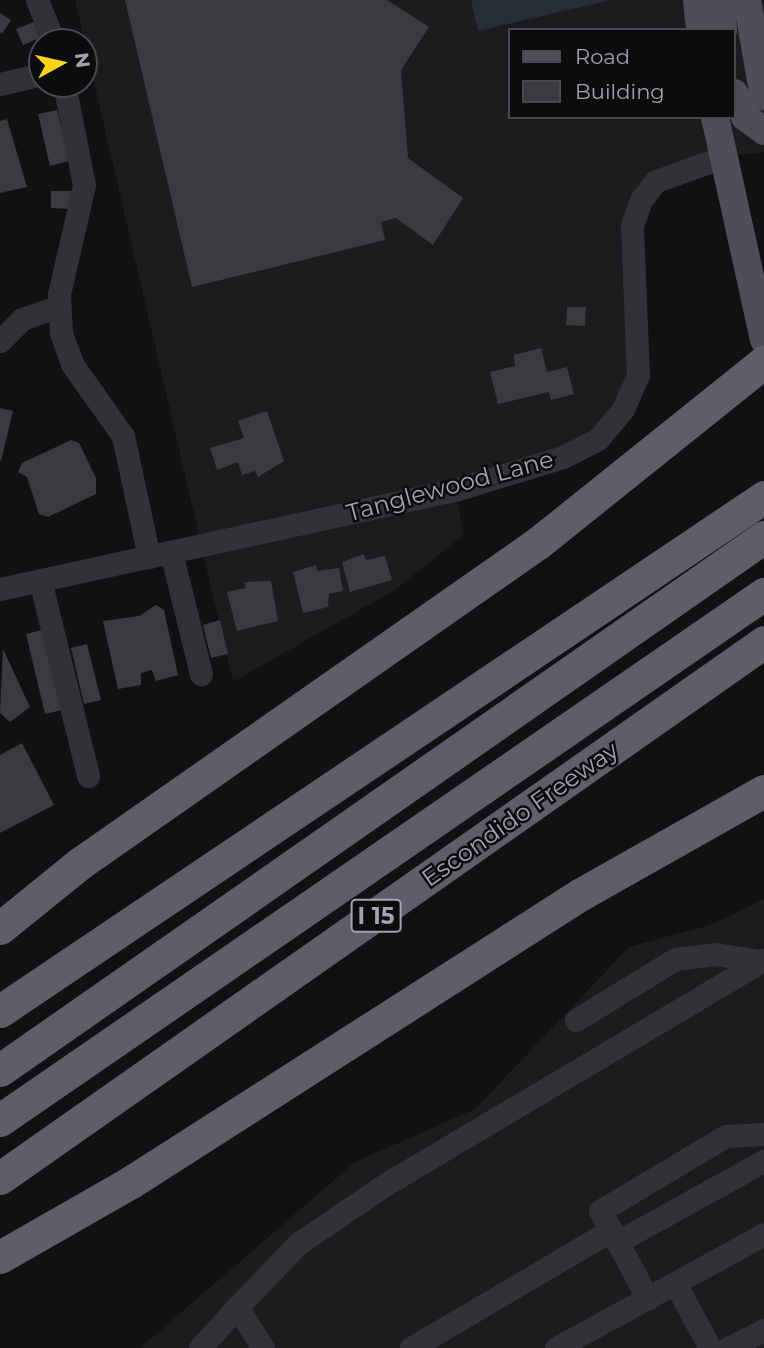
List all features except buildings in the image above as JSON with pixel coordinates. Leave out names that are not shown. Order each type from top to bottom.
[{"type":"highway","points":[[0,928],[79,864],[538,543],[764,362]]},
{"type":"highway","points":[[0,1011],[761,499]]},
{"type":"highway","points":[[0,1070],[759,541]]},
{"type":"highway","points":[[0,1120],[764,594]]},
{"type":"highway","name":"Escondido Freeway","points":[[0,1178],[757,647]]},
{"type":"highway","points":[[0,1257],[131,1182],[581,894],[764,791]]},
{"type":"main road","points":[[697,0],[700,28]]},
{"type":"main road","points":[[720,0],[723,28]]},
{"type":"main road","points":[[747,0],[764,97]]},
{"type":"main road","points":[[736,97],[745,117],[764,131]]},
{"type":"main road","points":[[715,119],[764,340]]},
{"type":"street","points":[[37,0],[48,28]]},
{"type":"street","points":[[0,83],[28,77]]},
{"type":"street","points":[[67,98],[84,185],[59,306],[72,364],[123,436],[201,674]]},
{"type":"street","name":"Tanglewood Lane","points":[[0,589],[455,490],[563,457],[597,439],[624,409],[638,376],[632,225],[641,200],[656,181],[723,157]]},
{"type":"street","points":[[0,341],[22,319],[59,306]]},
{"type":"street","points":[[40,580],[88,775]]},
{"type":"street","points":[[576,1020],[675,959],[715,954],[762,960]]},
{"type":"street","points":[[200,1348],[299,1242],[386,1184],[762,960]]},
{"type":"street","points":[[411,1348],[609,1227],[726,1136],[764,1134]]},
{"type":"street","points":[[609,1227],[764,1161]]},
{"type":"street","points":[[609,1227],[649,1298]]},
{"type":"street","points":[[556,1348],[764,1234]]},
{"type":"street","points":[[675,1283],[710,1348]]},
{"type":"street","points":[[237,1307],[263,1348]]},
{"type":"street","points":[[728,1348],[764,1330]]},
{"type":"shaded area","points":[[75,0],[764,0],[764,152],[723,157],[641,200],[638,376],[598,439],[455,490],[464,535],[395,590],[233,682],[98,98],[98,28],[81,28]]},
{"type":"shaded area","points":[[471,0],[611,0],[478,31]]},
{"type":"shaded area","points":[[764,899],[764,1348],[140,1348],[355,1162],[475,1109],[629,947],[713,924]]}]
